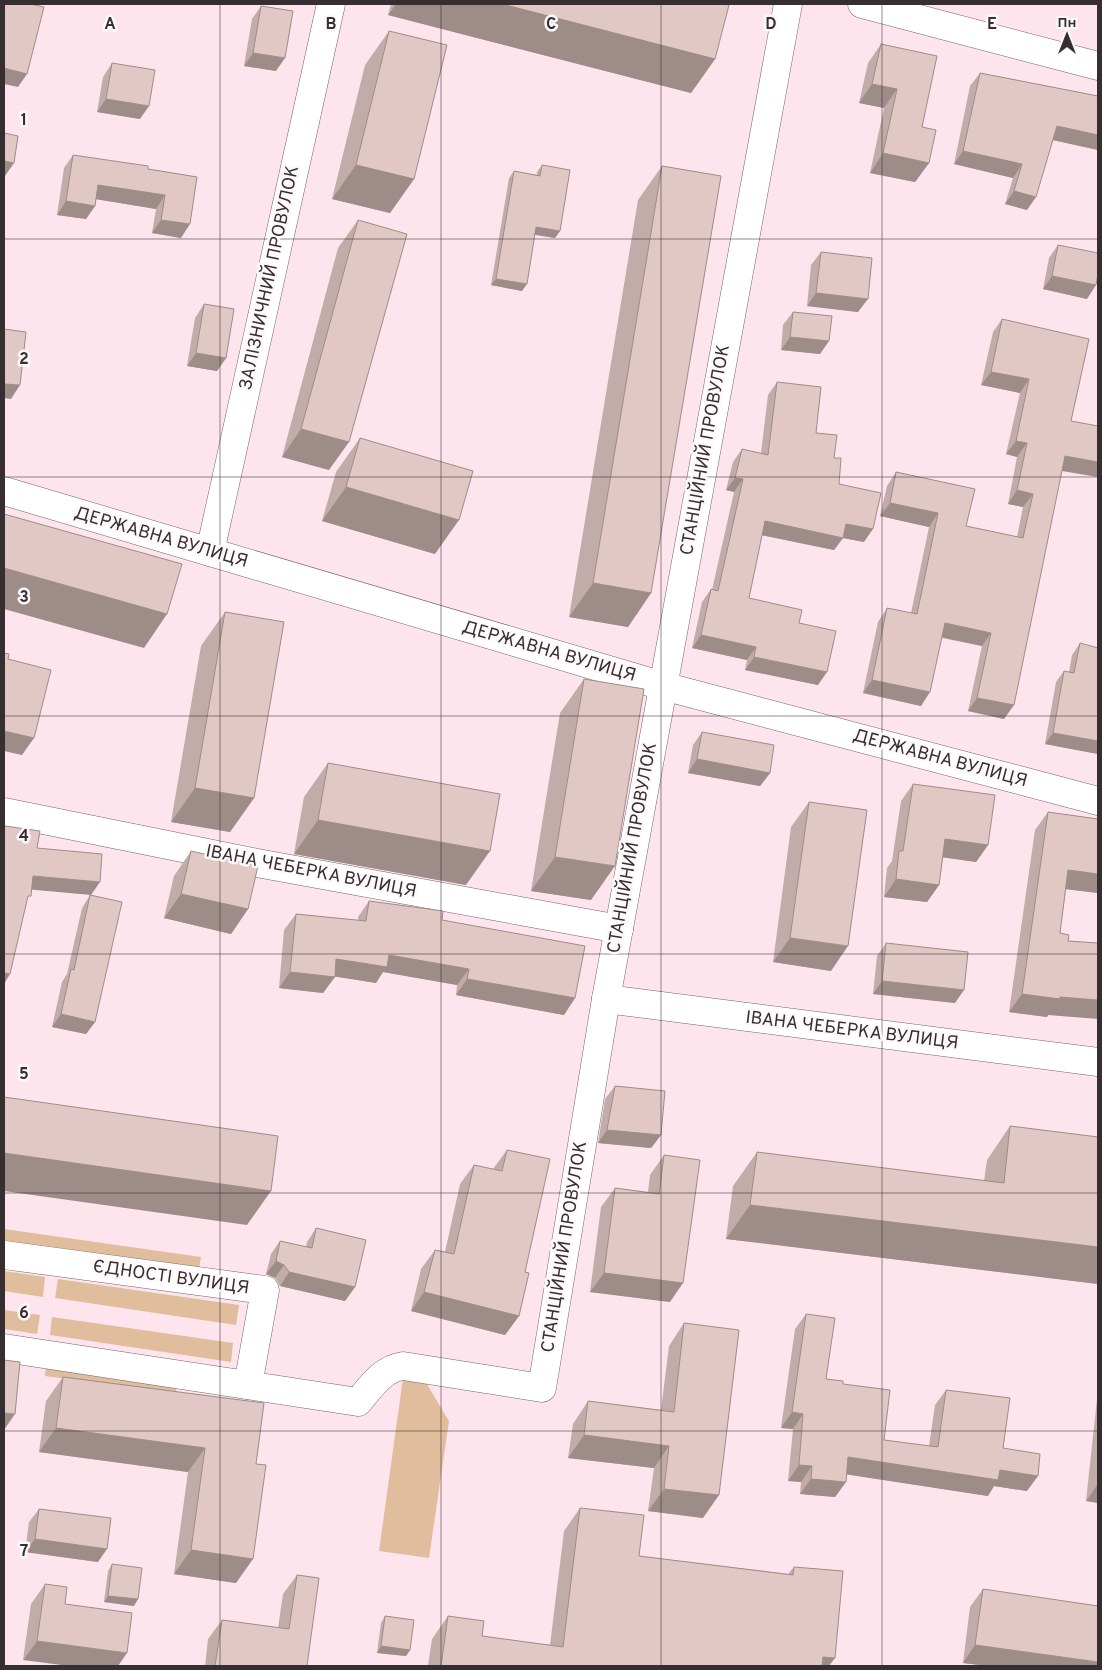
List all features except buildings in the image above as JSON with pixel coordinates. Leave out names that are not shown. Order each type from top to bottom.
[{"type":"street","name":"ЗАЛІЗНИЧНИЙ ПРОВУЛОК","points":[[210,552],[331,4]]},
{"type":"street","name":"СТАНЦІЙНИЙ ПРОВУЛОК","points":[[248,1385],[358,1402],[382,1374],[392,1368],[403,1366],[542,1388],[606,1000],[788,4]]},
{"type":"street","points":[[862,4],[1098,66]]},
{"type":"street","name":"ДЕРЖАВНА ВУЛИЦЯ","points":[[4,491],[663,686],[1098,801]]},
{"type":"street","name":"ІВАНА ЧЕБЕРКА ВУЛИЦЯ","points":[[4,812],[257,863],[619,929]]},
{"type":"street","name":"ІВАНА ЧЕБЕРКА ВУЛИЦЯ","points":[[606,1000],[1098,1062]]},
{"type":"street","name":"ЄДНОСТІ ВУЛИЦЯ","points":[[4,1254],[265,1290],[248,1385]]},
{"type":"street","points":[[4,1348],[248,1385]]},
{"type":"shaded area","points":[[4,1229],[201,1257],[199,1269],[4,1241]]},
{"type":"shaded area","points":[[4,1271],[45,1277],[43,1297],[4,1291]]},
{"type":"shaded area","points":[[58,1279],[239,1305],[236,1325],[55,1298]]},
{"type":"shaded area","points":[[4,1310],[40,1315],[37,1334],[4,1329]]},
{"type":"shaded area","points":[[52,1317],[233,1343],[231,1362],[50,1335]]},
{"type":"shaded area","points":[[46,1365],[177,1383],[176,1394],[45,1376]]},
{"type":"shaded area","points":[[403,1378],[425,1381],[449,1421],[429,1558],[379,1551]]}]
